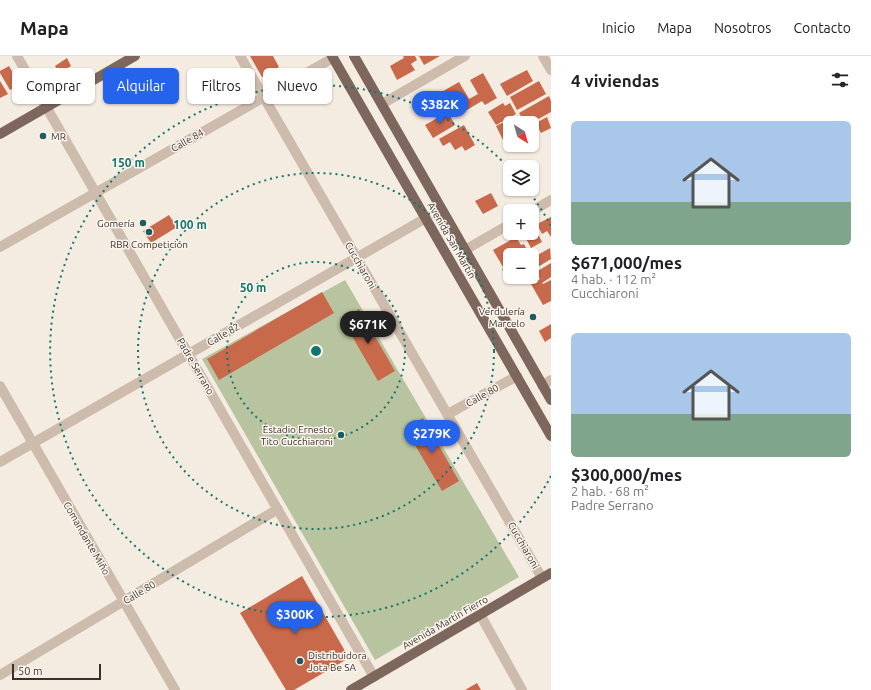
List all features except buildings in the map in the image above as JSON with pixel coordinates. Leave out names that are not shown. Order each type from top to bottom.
[{"type":"main road","points":[[0,134],[135,56]]},
{"type":"main road","name":"Avenida San Martín","points":[[354,56],[465,250],[547,382],[551,400]]},
{"type":"main road","name":"Avenida San Martín","points":[[332,57],[551,436]]},
{"type":"main road","name":"Avenida Martín Fierro","points":[[351,690],[481,616],[547,576]]},
{"type":"street","name":"Padre Serrano","points":[[16,56],[374,677]]},
{"type":"street","name":"Cucchiaroni","points":[[240,56],[263,96]]},
{"type":"street","points":[[382,104],[465,56]]},
{"type":"street","points":[[543,56],[551,70]]},
{"type":"street","name":"Calle 84","points":[[313,68],[332,57]]},
{"type":"street","name":"Calle 84","points":[[0,247],[263,96]]},
{"type":"street","name":"Cucchiaroni","points":[[268,104],[448,414],[547,576]]},
{"type":"street","points":[[539,207],[551,200]]},
{"type":"street","name":"Calle 82","points":[[0,462],[426,218]]},
{"type":"street","points":[[465,250],[503,228]]},
{"type":"street","name":"Calle 80","points":[[448,414],[517,376]]},
{"type":"street","name":"Comandante Miño","points":[[0,386],[175,690]]},
{"type":"street","name":"Calle 80","points":[[0,675],[278,509]]},
{"type":"street","points":[[481,616],[522,690]]},
{"type":"green space","name":"Estadio Ernesto Tito Cucchiaroni","points":[[345,280],[519,577],[375,660],[202,359]]},
{"type":"place","name":"MR","points":[[43,136]]},
{"type":"place","name":"Gomería","points":[[143,223]]},
{"type":"place","name":"RBR Competición","points":[[149,232]]},
{"type":"place","name":"Verdulería Marcelo","points":[[533,317]]},
{"type":"place","name":"Estadio Ernesto Tito Cucchiaroni","points":[[341,435]]},
{"type":"place","name":"Distribuidora Jota Be SA","points":[[300,661]]}]
